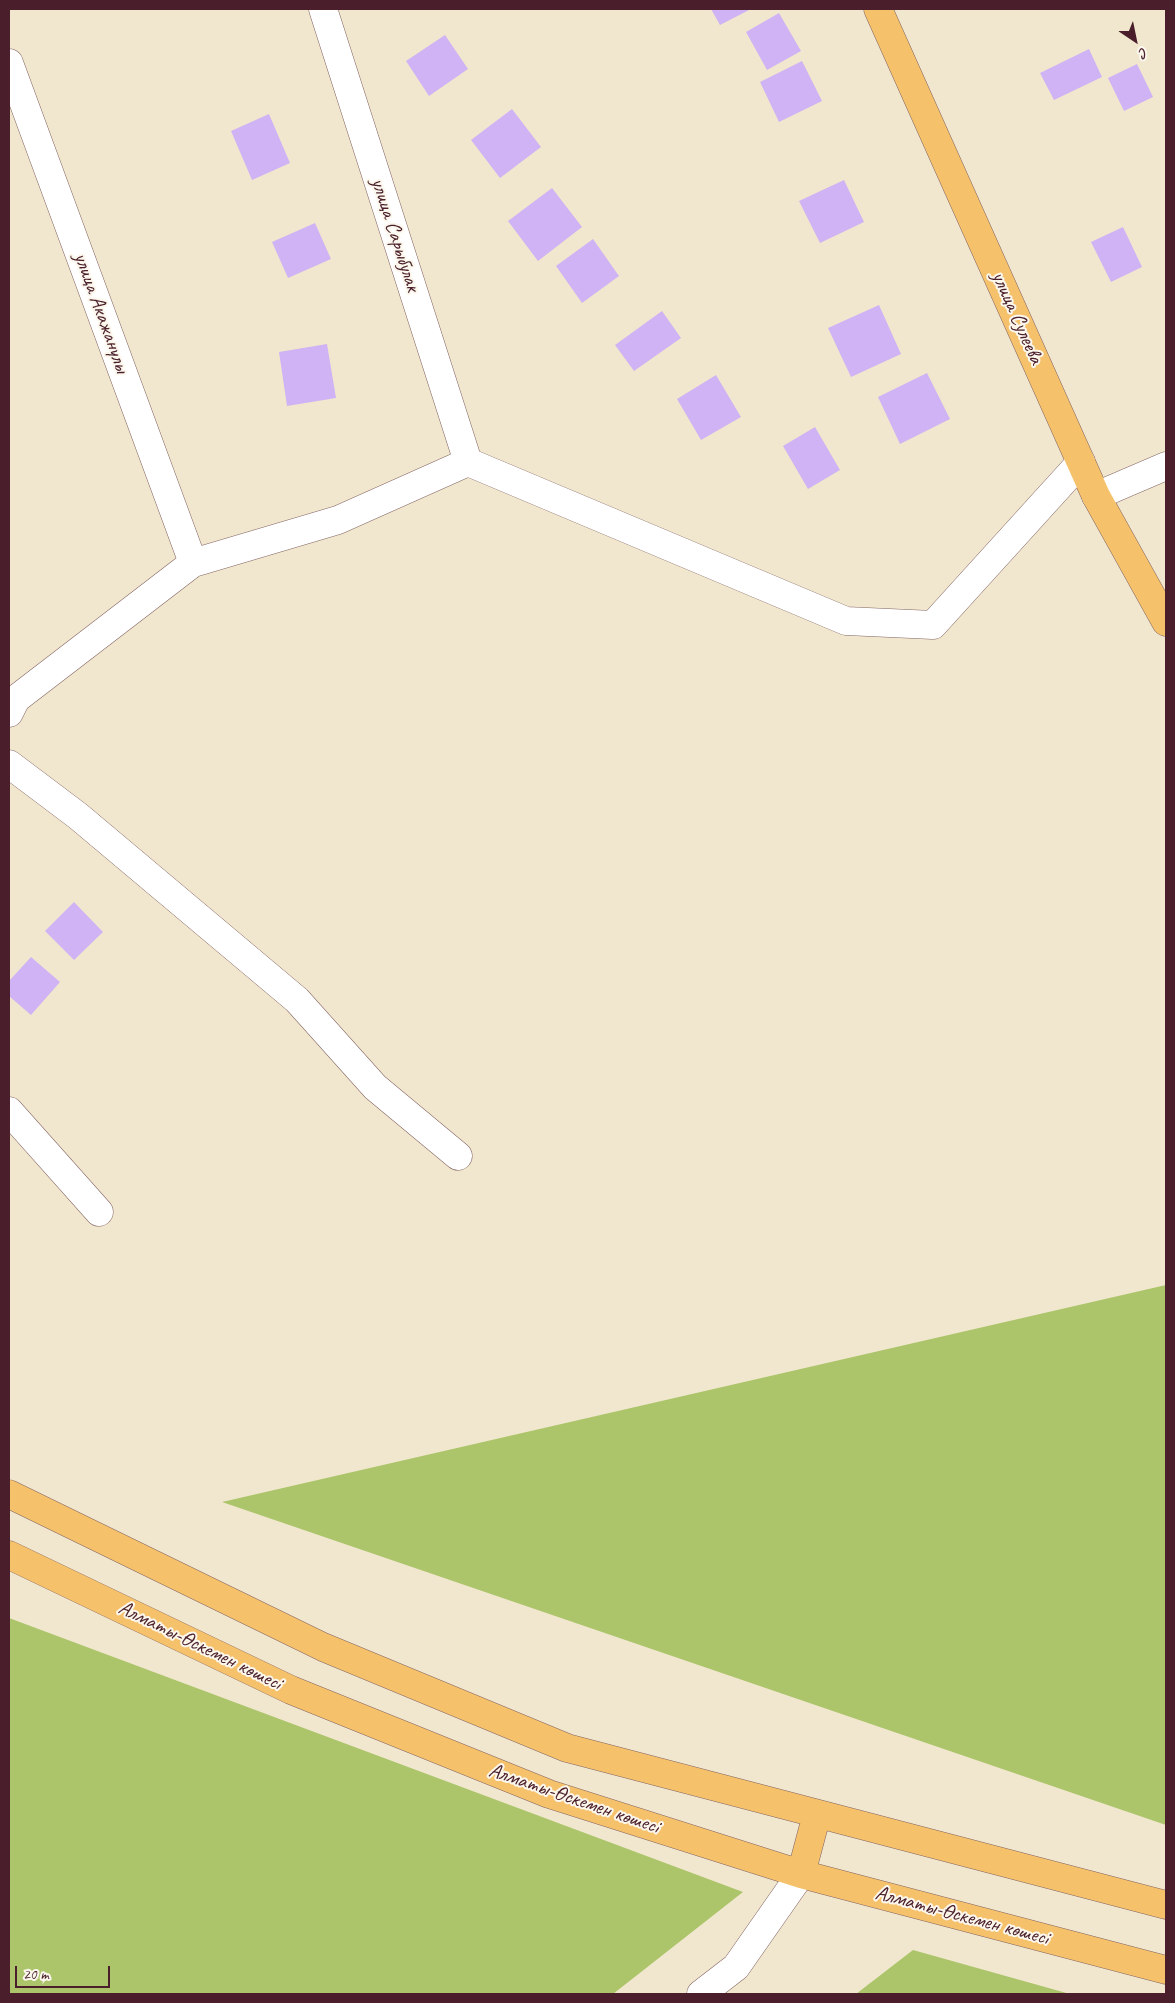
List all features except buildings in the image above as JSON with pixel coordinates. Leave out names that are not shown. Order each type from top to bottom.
[{"type":"main road","name":"улица Сулеева","points":[[878,9],[1096,496],[1166,622]]},
{"type":"main road","points":[[9,1494],[323,1647],[567,1748],[1166,1905]]},
{"type":"main road","name":"Алматы-Өскемен көшесі","points":[[9,1555],[292,1690],[540,1790],[801,1874],[1166,1970]]},
{"type":"main road","points":[[801,1874],[817,1814]]},
{"type":"street","name":"улица Сарыбулак","points":[[323,9],[468,462]]},
{"type":"street","name":"улица Акажанулы","points":[[9,63],[193,562]]},
{"type":"street","points":[[11,702],[193,562],[338,520],[468,462],[846,621],[933,625],[1081,462]]},
{"type":"street","points":[[1096,496],[1166,466]]},
{"type":"street","points":[[9,764],[78,816],[297,1000],[375,1087],[458,1156]]},
{"type":"street","points":[[9,1111],[99,1212]]},
{"type":"street","points":[[701,1994],[736,1967],[801,1874]]},
{"type":"green space","points":[[1166,1285],[1166,1825],[222,1502]]},
{"type":"green space","points":[[9,1618],[743,1892],[613,1994],[9,1994]]},
{"type":"green space","points":[[913,1950],[1070,1994],[856,1994]]}]
